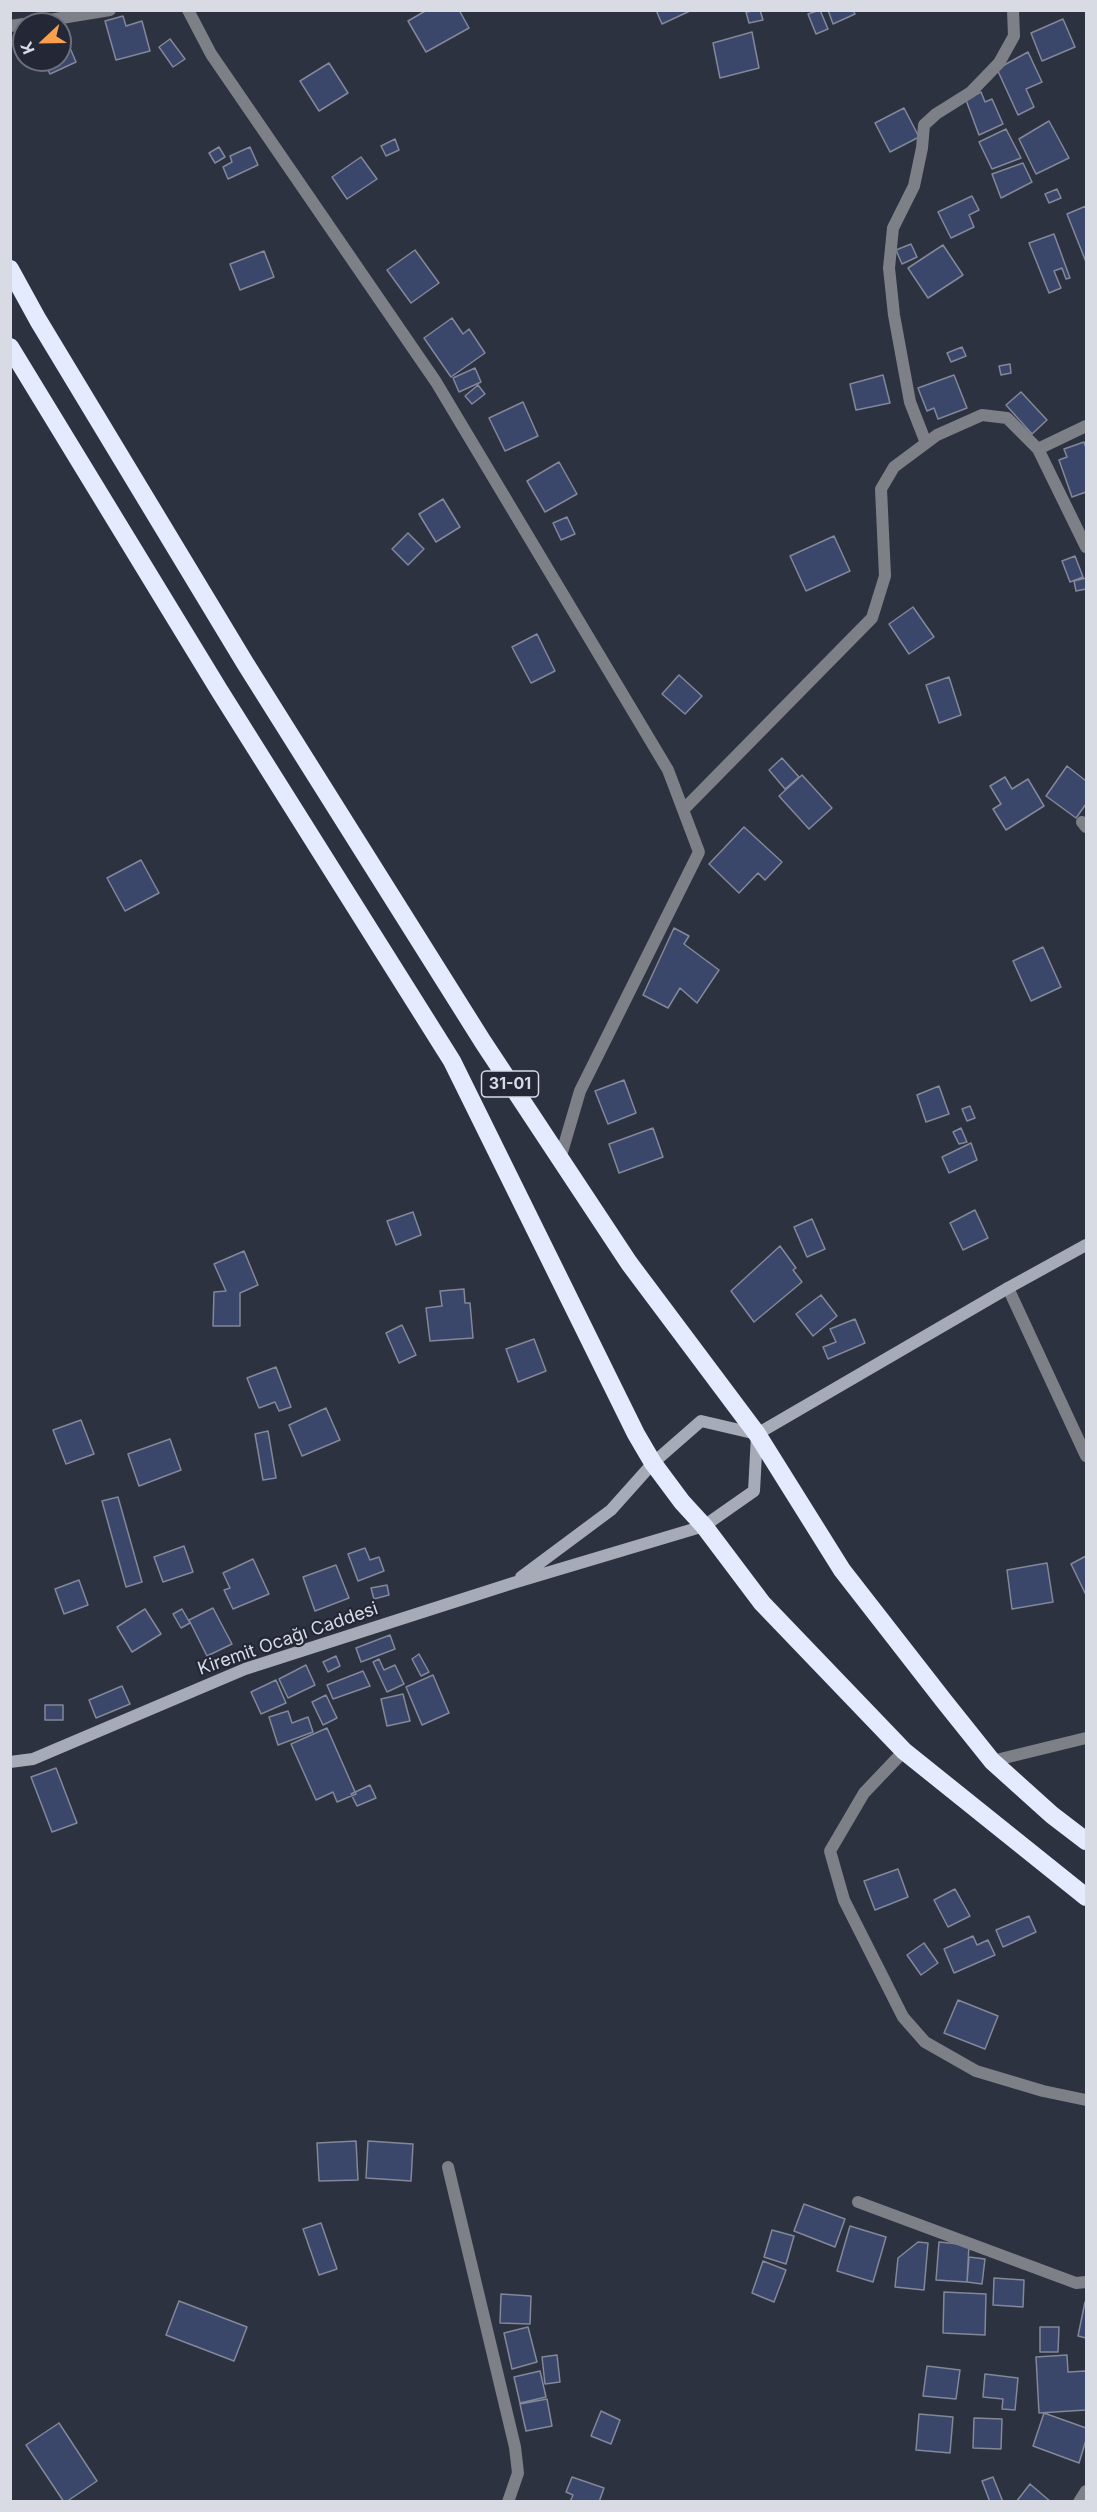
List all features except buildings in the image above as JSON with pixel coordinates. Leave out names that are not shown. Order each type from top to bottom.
[{"type":"highway","name":"31-01","points":[[10,269],[38,321],[245,663],[477,1032],[629,1263],[757,1434],[842,1570],[993,1761],[1052,1815],[1086,1841]]},
{"type":"highway","name":"31-01","points":[[10,347],[219,690],[452,1061],[636,1434],[653,1463],[762,1603],[903,1751],[1086,1897]]},
{"type":"street","points":[[72,16],[110,10]]},
{"type":"street","points":[[188,10],[211,54],[436,382],[668,770],[699,852],[580,1091],[560,1158]]},
{"type":"street","points":[[926,443],[910,402],[894,315],[889,268],[893,228],[914,186],[922,148],[924,124],[971,92],[999,63],[1014,36],[1013,10]]},
{"type":"street","points":[[682,810],[872,618],[885,576],[880,489],[894,467],[937,435],[982,415],[1007,418],[1038,449],[1086,547]]},
{"type":"street","points":[[1038,449],[1086,426]]},
{"type":"street","points":[[513,1583],[611,1510],[653,1463],[701,1421],[757,1434],[1086,1245]]},
{"type":"street","points":[[1008,1288],[1086,1456]]},
{"type":"street","name":"Kiremit Ocağı Caddesi","points":[[10,1762],[33,1759],[245,1669],[513,1583],[704,1526],[754,1491],[757,1434]]},
{"type":"street","points":[[993,1761],[1086,1737]]},
{"type":"street","points":[[903,1751],[864,1793],[830,1851],[844,1900],[903,2017],[925,2042],[976,2071],[1043,2091],[1086,2100]]},
{"type":"street","points":[[448,2167],[515,2446],[518,2473],[508,2502]]},
{"type":"street","points":[[858,2202],[1076,2283],[1086,2282]]},
{"type":"street","points":[[1078,2502],[1086,2491]]}]
